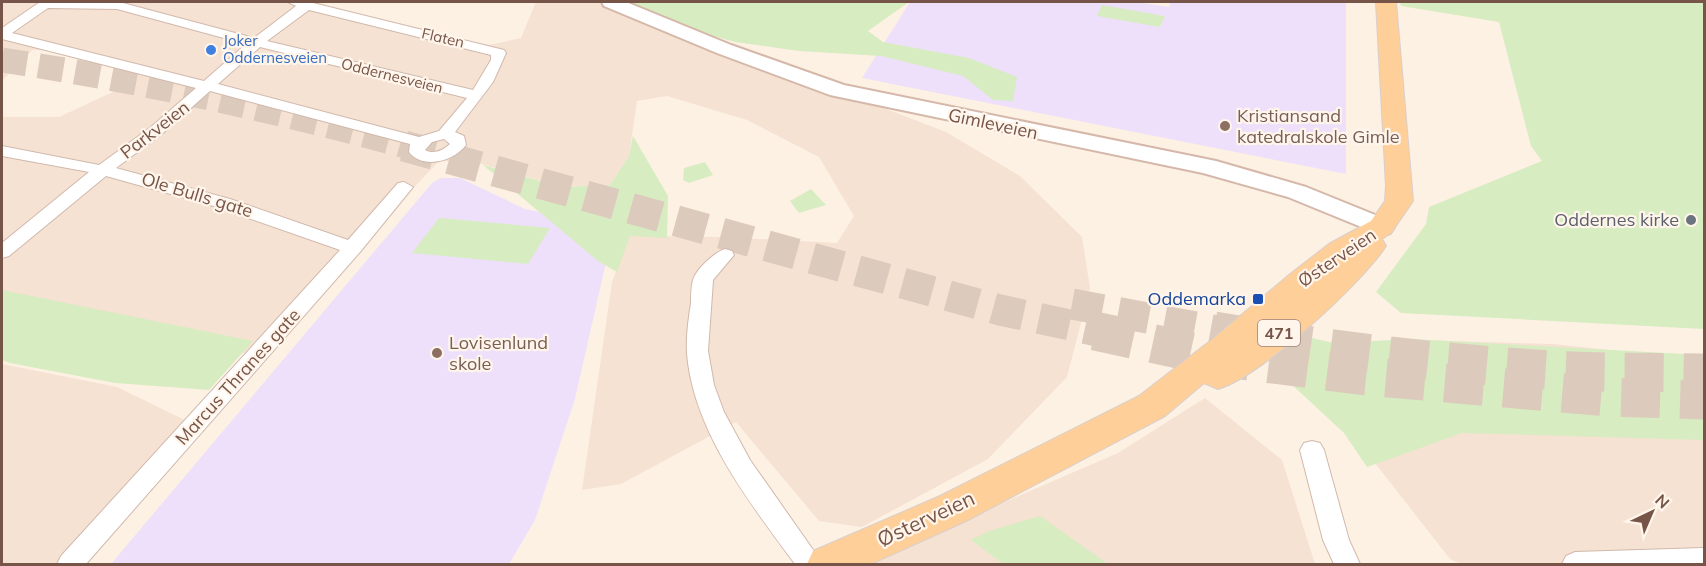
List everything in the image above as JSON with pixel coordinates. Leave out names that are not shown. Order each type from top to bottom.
[{"type":"main road","name":"471","points":[[1381,227],[1399,201],[1401,186],[1386,2]]},
{"type":"main road","name":"Østerveien","points":[[828,564],[954,508],[1152,406],[1188,393],[1222,374],[1281,332],[1360,260],[1369,250],[1381,227]]},
{"type":"street","name":"Flaten","points":[[291,2],[499,53],[500,59],[446,134]]},
{"type":"street","name":"Gimleveien","points":[[610,2],[724,49],[838,90],[934,112],[1207,166],[1297,192],[1381,227]]},
{"type":"street","name":"Oddernesveien","points":[[2,34],[45,3],[102,3],[475,95]]},
{"type":"street","name":"Parkveien","points":[[2,252],[104,169],[157,130],[259,43],[280,22],[307,5]]},
{"type":"street","name":"Oddernesveien","points":[[2,34],[421,142],[416,149],[423,156],[434,157],[448,154],[459,142],[455,136],[446,134]]},
{"type":"street","name":"Ole Bulls gate","points":[[2,151],[104,169],[283,222],[353,248]]},
{"type":"street","name":"Marcus Thranes gate","points":[[70,564],[404,188]]},
{"type":"street","points":[[725,255],[703,278],[698,358],[702,387],[712,415],[778,524],[810,564]]},
{"type":"street","points":[[1312,450],[1329,518],[1347,564]]},
{"type":"street","points":[[1575,564],[1704,560]]},
{"type":"shaded area","points":[[2,2],[317,2],[351,16],[417,32],[489,45],[521,38],[536,2],[608,2],[946,132],[1020,176],[1082,237],[1090,288],[1067,377],[988,459],[862,527],[819,521],[736,422],[621,484],[582,490],[612,282],[630,236],[721,237],[837,243],[854,216],[819,157],[747,120],[667,96],[637,101],[629,156],[610,185],[561,187],[475,162],[439,161],[350,255],[280,337],[244,353],[2,294],[2,117],[59,117],[130,84],[127,70],[69,50],[32,50],[2,81]]},
{"type":"shaded area","name":"Kristiansand katedralskole Gimle","points":[[910,2],[1137,2],[1169,7],[1170,2],[1346,2],[1346,174],[862,78]]},
{"type":"shaded area","name":"Lovisenlund skole","points":[[441,178],[460,178],[525,209],[614,227],[575,399],[535,520],[509,564],[111,564],[432,183]]},
{"type":"shaded area","points":[[1417,340],[1553,344],[1704,360],[1704,564],[1461,564],[1450,559],[1353,435],[1289,345]]},
{"type":"shaded area","points":[[2,364],[117,387],[195,425],[88,551],[74,564],[2,564]]},
{"type":"shaded area","points":[[1205,398],[1282,460],[1315,564],[875,564],[993,507],[1118,453]]},
{"type":"green space","points":[[608,2],[909,2],[868,31],[883,42],[969,58],[1017,77],[1013,101],[993,100],[963,76],[881,56],[799,51],[735,42],[653,19]]},
{"type":"green space","points":[[1400,2],[1704,2],[1704,329],[1401,313],[1376,292],[1426,224],[1429,207],[1542,161],[1531,146],[1499,22],[1401,6]]},
{"type":"green space","points":[[1102,5],[1165,16],[1160,27],[1097,16]]},
{"type":"green space","points":[[633,136],[668,196],[667,238],[630,236],[617,272],[598,261],[483,165],[561,187],[610,185],[629,156]]},
{"type":"green space","points":[[705,162],[713,175],[689,183],[683,180],[684,168]]},
{"type":"green space","points":[[811,189],[826,205],[799,213],[790,201]]},
{"type":"green space","points":[[439,218],[550,228],[528,264],[412,253]]},
{"type":"green space","points":[[2,290],[253,341],[209,390],[115,383],[10,363],[2,360]]},
{"type":"green space","points":[[1312,338],[1334,343],[1411,339],[1704,355],[1704,440],[1462,433],[1367,467],[1344,433],[1275,369]]},
{"type":"green space","points":[[1040,516],[1108,564],[1003,564],[971,540],[989,531]]},
{"type":"tunnel","points":[[2,60],[105,77],[207,98],[409,147]]},
{"type":"tunnel","points":[[404,146],[1000,310],[1102,332]]},
{"type":"tunnel","points":[[1072,304],[1223,332]]},
{"type":"tunnel","points":[[1095,331],[1210,356],[1366,376],[1608,397],[1704,400]]},
{"type":"tunnel","points":[[1214,331],[1294,344],[1455,363],[1578,371],[1704,373]]},
{"type":"place","name":"Joker Oddernesveien","points":[[211,50]]},
{"type":"place","name":"Kristiansand katedralskole Gimle","points":[[1225,126]]},
{"type":"place","name":"Oddernes kirke","points":[[1691,220]]},
{"type":"place","name":"Oddemarka","points":[[1258,299]]},
{"type":"place","name":"Lovisenlund skole","points":[[437,353]]}]
